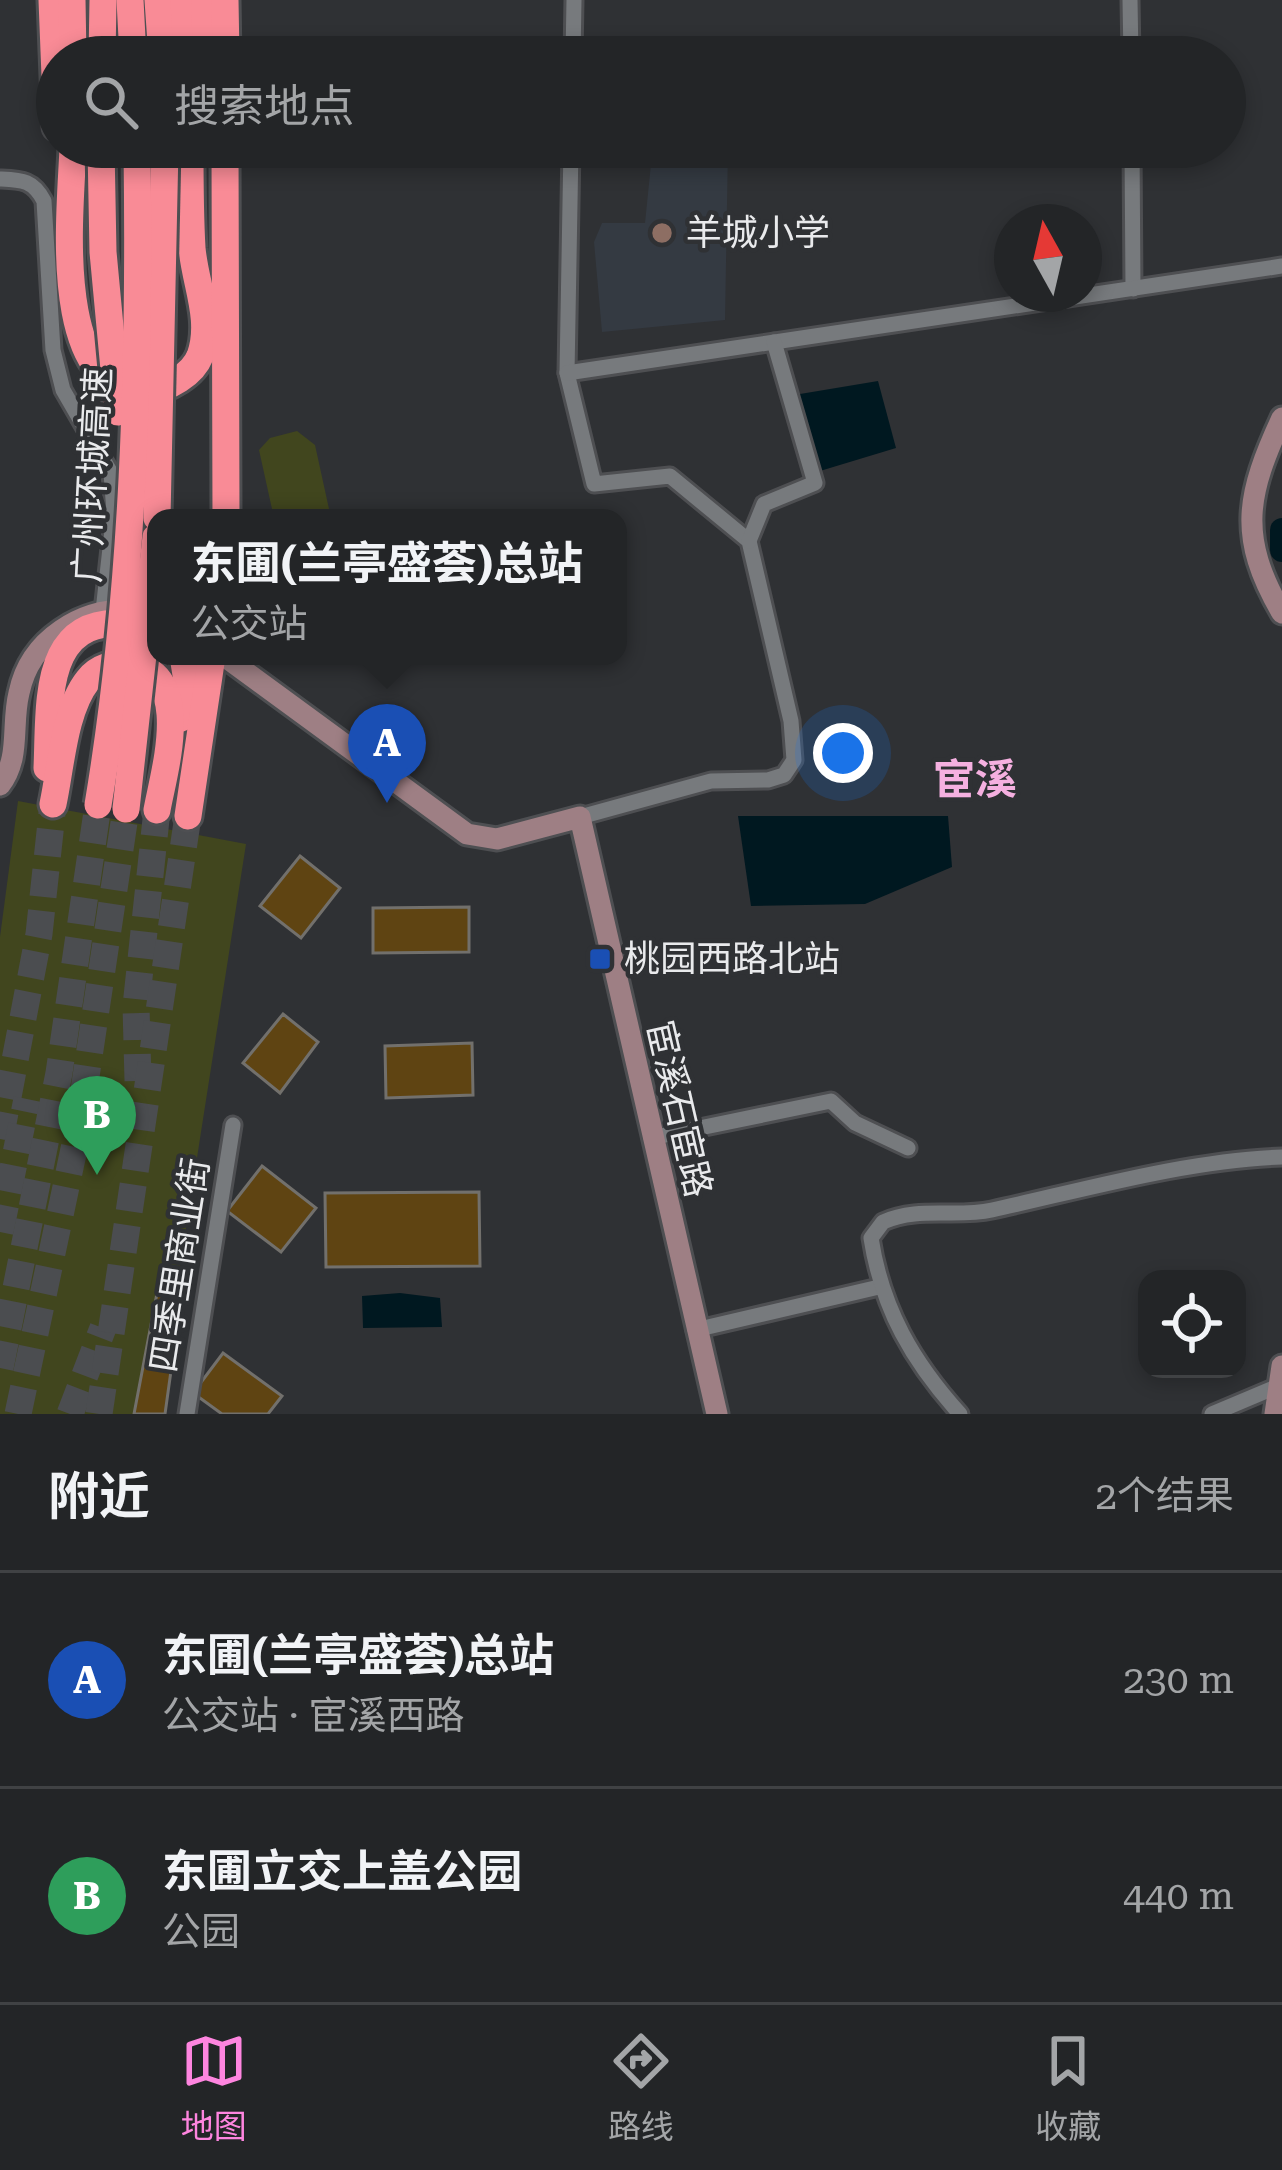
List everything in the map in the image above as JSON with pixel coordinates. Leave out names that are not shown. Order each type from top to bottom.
[{"type":"highway","points":[[52,0],[53,36]]},
{"type":"highway","points":[[158,0],[161,36]]},
{"type":"highway","points":[[184,0],[186,36]]},
{"type":"highway","points":[[205,0],[206,36]]},
{"type":"highway","points":[[225,0],[226,36]]},
{"type":"highway","points":[[82,36],[97,2]]},
{"type":"highway","points":[[92,36],[97,2]]},
{"type":"highway","points":[[97,2],[100,36]]},
{"type":"highway","points":[[97,2],[119,36]]},
{"type":"highway","points":[[62,168],[71,228]]},
{"type":"highway","points":[[72,168],[75,318],[89,353],[111,380],[149,390],[181,377],[200,355],[206,320],[210,168]]},
{"type":"highway","points":[[99,168],[143,519]]},
{"type":"highway","name":"广州环城高速","points":[[137,168],[143,519]]},
{"type":"highway","name":"广州环城高速","points":[[147,593],[112,807],[113,711],[143,519],[164,168]]},
{"type":"highway","points":[[190,168],[192,247],[206,320]]},
{"type":"highway","points":[[213,168],[224,240]]},
{"type":"highway","points":[[225,168],[226,509]]},
{"type":"highway","points":[[147,628],[98,626],[80,631],[60,654],[48,744],[52,804],[76,704],[92,674],[107,665],[137,666],[161,687],[171,710],[158,810]]},
{"type":"highway","points":[[169,744],[189,693],[184,665]]},
{"type":"highway","points":[[188,816],[211,665]]},
{"type":"street","points":[[573,36],[574,0]]},
{"type":"street","points":[[1130,0],[1131,36]]},
{"type":"street","points":[[571,168],[567,373],[594,484],[670,476],[749,541]]},
{"type":"street","points":[[1132,168],[1133,289]]},
{"type":"street","points":[[0,179],[23,180],[37,187],[44,201],[53,350],[63,390],[110,473],[114,512],[104,611]]},
{"type":"street","points":[[567,373],[1282,266]]},
{"type":"street","points":[[236,665],[467,833],[497,838],[711,781],[784,775],[794,760],[791,721],[749,541],[764,504],[815,483],[773,342]]},
{"type":"street","points":[[1282,418],[1254,480],[1251,503],[1259,563],[1282,614]]},
{"type":"street","points":[[0,785],[11,768],[26,672],[49,640],[83,617],[104,611],[147,615]]},
{"type":"street","name":"宦溪石宦路","points":[[580,817],[717,1414]]},
{"type":"street","points":[[651,1138],[830,1101],[855,1123],[908,1148]]},
{"type":"street","name":"四季里商业街","points":[[187,1414],[232,1125]]},
{"type":"street","points":[[960,1414],[919,1369],[879,1287],[871,1238],[892,1218],[990,1211],[1046,1195],[1282,1157]]},
{"type":"street","points":[[695,1330],[879,1287]]},
{"type":"street","points":[[1212,1414],[1280,1376]]},
{"type":"street","points":[[1275,1414],[1280,1376]]},
{"type":"shaded area","name":"羊城小学","points":[[651,168],[728,168],[725,320],[602,332],[594,242],[602,223],[645,223]]},
{"type":"green space","points":[[297,431],[315,445],[329,509],[272,509],[259,450],[270,438]]},
{"type":"green space","points":[[18,801],[246,844],[157,1414],[0,1414],[0,937]]},
{"type":"water","points":[[878,381],[896,448],[820,471],[794,395]]},
{"type":"water","points":[[738,816],[948,816],[952,867],[865,904],[751,906]]},
{"type":"water","points":[[400,1293],[440,1298],[442,1327],[363,1328],[362,1296]]},
{"type":"building","points":[[300,856],[340,888],[301,938],[260,906]]},
{"type":"building","points":[[469,907],[469,952],[373,953],[373,908]]},
{"type":"building","points":[[283,1014],[318,1042],[280,1093],[243,1063]]},
{"type":"building","points":[[472,1043],[473,1095],[386,1098],[385,1046]]},
{"type":"building","points":[[262,1166],[316,1208],[281,1252],[227,1211]]},
{"type":"building","points":[[479,1192],[480,1266],[326,1267],[325,1193]]},
{"type":"building","points":[[158,1288],[181,1299],[165,1414],[134,1414]]},
{"type":"building","points":[[223,1353],[282,1396],[268,1414],[222,1414],[193,1393]]},
{"type":"waterway","points":[[1282,530],[1282,550]]},
{"type":"tunnel","points":[[0,1139],[39,934],[53,804]]},
{"type":"tunnel","points":[[0,1368],[59,1073],[98,805]]},
{"type":"tunnel","points":[[18,1414],[78,1130],[126,809]]},
{"type":"tunnel","points":[[138,1081],[136,1006],[157,810]]},
{"type":"tunnel","points":[[99,1414],[188,816]]},
{"type":"tunnel","points":[[0,1232],[27,1099]]},
{"type":"tunnel","points":[[70,1414],[103,1328]]},
{"type":"place","name":"羊城小学","points":[[662,233]]},
{"type":"place","name":"东圃(兰亭盛荟)总站","points":[[387,803]]},
{"type":"place","name":"桃园西路北站","points":[[600,959]]},
{"type":"place","name":"东圃立交上盖公园","points":[[97,1175]]},
{"type":"district","name":"宦溪","points":[[975,779]]}]
